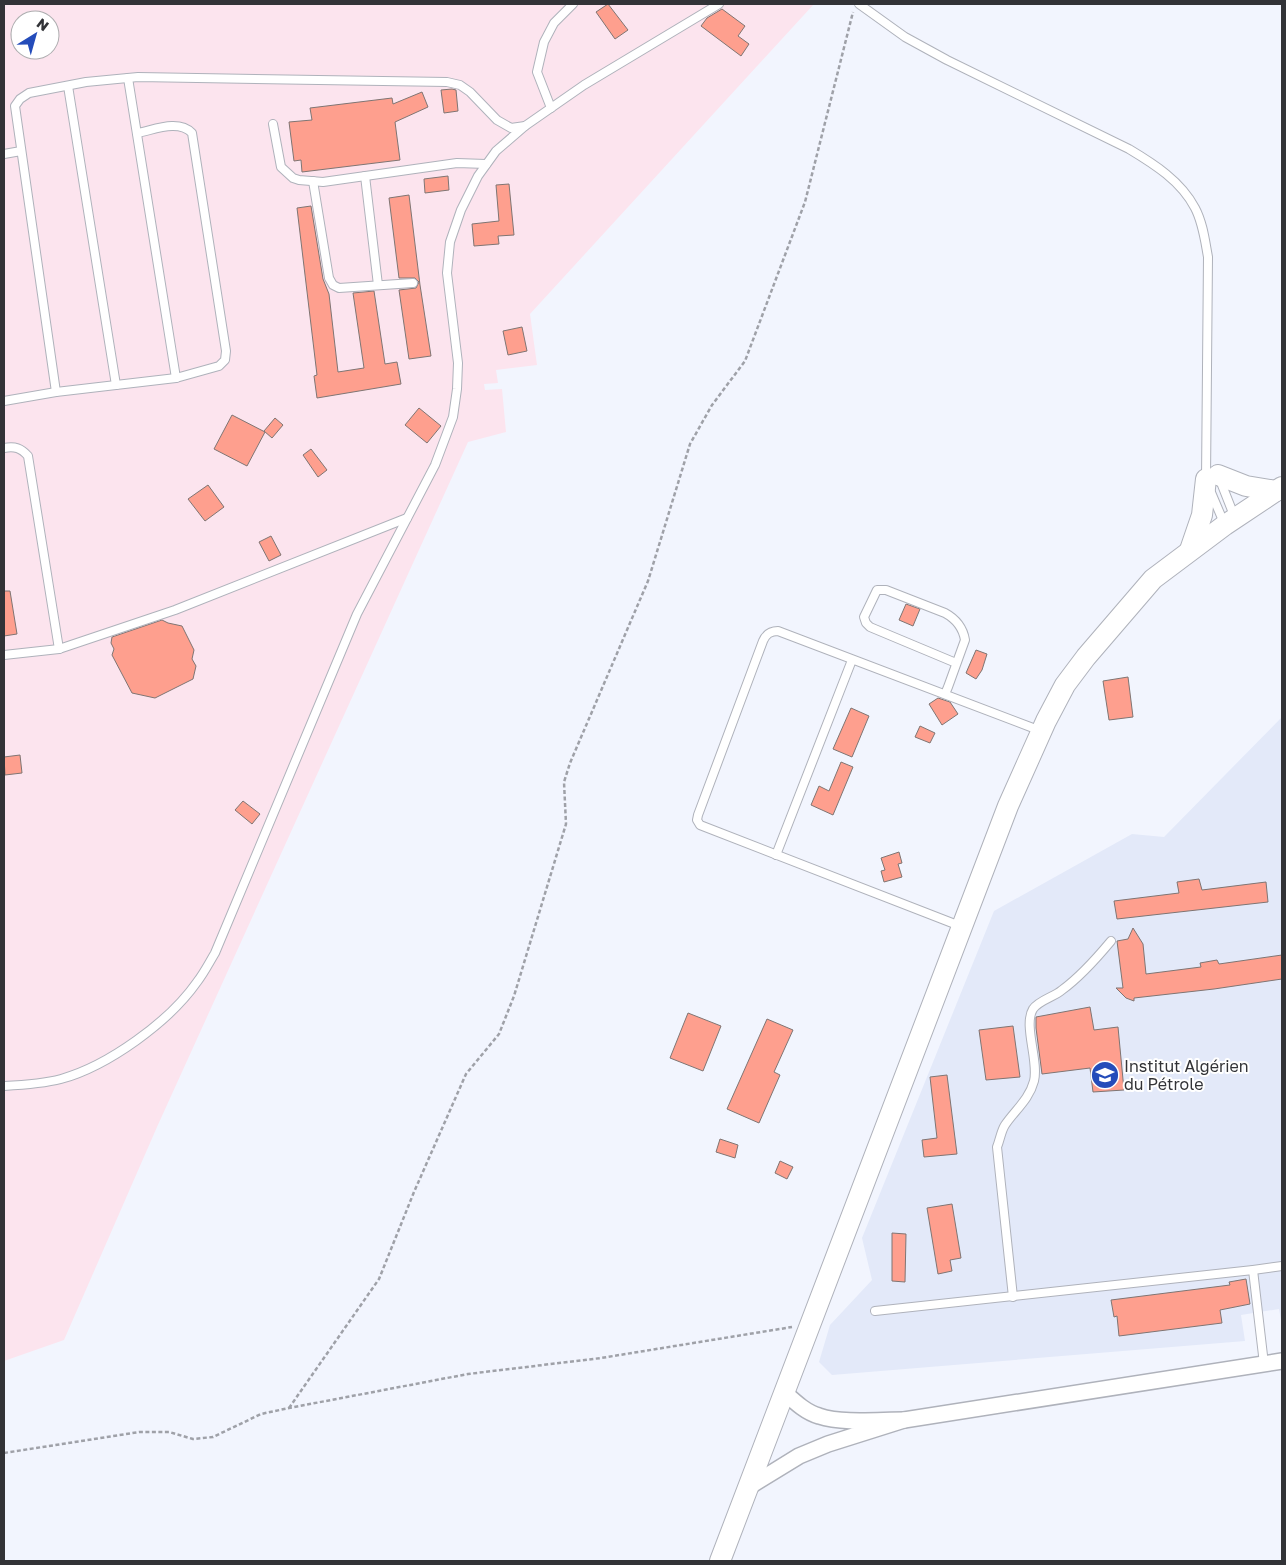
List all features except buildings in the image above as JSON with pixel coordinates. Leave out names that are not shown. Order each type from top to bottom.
[{"type":"main road","points":[[1190,550],[1202,516],[1210,472],[1246,486],[1279,489]]},
{"type":"main road","points":[[720,1561],[1008,806],[1041,732],[1065,685],[1086,657],[1153,579],[1230,521],[1279,489]]},
{"type":"street","points":[[747,1488],[799,1456],[828,1444],[904,1420],[1282,1361]]},
{"type":"street","points":[[784,1392],[800,1406],[817,1416],[835,1420],[904,1420]]},
{"type":"lane","points":[[551,108],[537,72],[544,42],[554,23],[573,4]]},
{"type":"lane","points":[[4,1086],[34,1085],[62,1079],[85,1070],[120,1052],[153,1028],[176,1007],[197,983],[215,953],[357,614],[436,465],[454,417],[458,363],[447,273],[450,242],[461,210],[478,176],[496,151],[525,126],[584,85],[719,4]]},
{"type":"lane","points":[[857,4],[904,37],[1157,166],[1179,186],[1195,208],[1203,231],[1208,257],[1210,472],[1230,521]]},
{"type":"lane","points":[[56,392],[15,106],[20,98],[29,93],[68,86],[148,77],[447,82],[460,85],[470,92],[497,120],[510,128],[525,126]]},
{"type":"lane","points":[[128,78],[176,378]]},
{"type":"lane","points":[[68,86],[116,385]]},
{"type":"lane","points":[[273,124],[281,167],[293,178],[323,182],[457,163],[486,164]]},
{"type":"lane","points":[[4,401],[56,392],[176,378],[218,366],[225,360],[226,350],[192,133],[187,128],[176,125],[137,133]]},
{"type":"lane","points":[[4,154],[21,151]]},
{"type":"lane","points":[[365,176],[378,285]]},
{"type":"lane","points":[[313,181],[329,278],[333,285],[339,288],[413,283]]},
{"type":"lane","points":[[4,448],[22,449],[28,456],[59,649]]},
{"type":"lane","points":[[1210,472],[1230,521]]},
{"type":"lane","points":[[4,655],[59,649],[175,610],[408,518]]},
{"type":"lane","points":[[945,694],[956,663],[964,640],[964,633],[959,625],[952,617],[886,590],[877,590],[864,617],[870,627],[956,663]]},
{"type":"lane","points":[[962,926],[705,828],[697,820],[763,641],[766,635],[772,631],[778,631],[1041,732]]},
{"type":"lane","points":[[776,855],[852,660]]},
{"type":"lane","points":[[1013,1296],[997,1147],[1004,1126],[1028,1097],[1034,1080],[1035,1069],[1030,1020],[1032,1010],[1035,1006],[1062,991],[1095,961],[1111,942]]},
{"type":"lane","points":[[875,1311],[1282,1266]]},
{"type":"lane","points":[[1253,1270],[1264,1364]]},
{"type":"path","points":[[289,1408],[379,1279],[414,1192],[466,1074],[498,1034],[502,1026],[514,996],[566,824],[564,782],[570,763],[648,581],[690,444],[712,405],[745,361],[805,202],[857,4]]},
{"type":"path","points":[[4,1454],[139,1432],[169,1432],[193,1439],[213,1437],[261,1414],[468,1374],[602,1358],[810,1325]]},
{"type":"shaded area","points":[[4,4],[814,4],[530,314],[537,365],[496,370],[498,383],[484,384],[485,390],[502,389],[506,432],[468,442],[157,1127],[64,1340],[4,1361]]},
{"type":"shaded area","name":"Institut Algérien du Pétrole","points":[[1282,717],[1282,1325],[1279,1309],[1241,1315],[1245,1341],[832,1375],[819,1362],[830,1325],[872,1280],[862,1238],[994,911],[1132,834],[1164,837]]},
{"type":"place","name":"Institut Algérien du Pétrole","points":[[1105,1075]]}]
